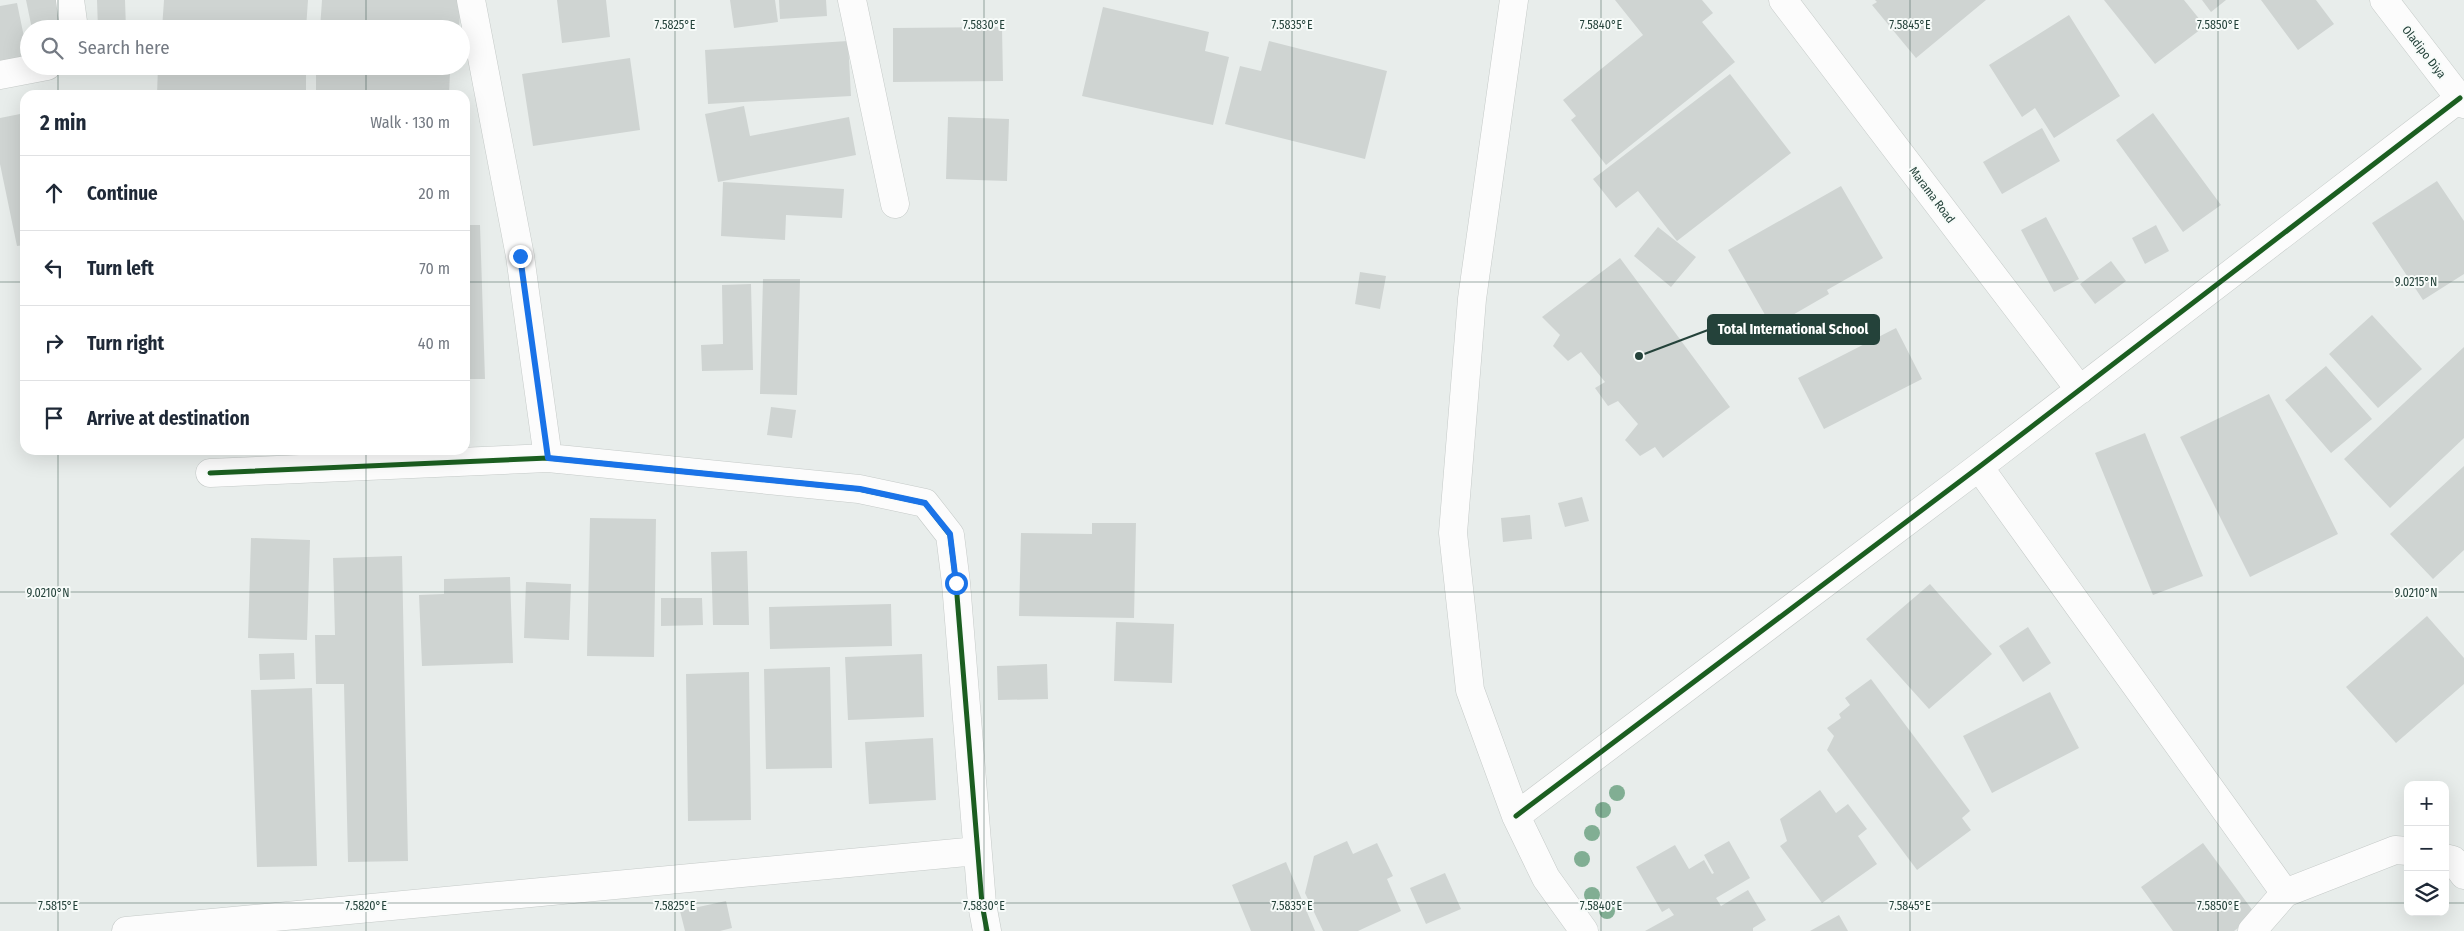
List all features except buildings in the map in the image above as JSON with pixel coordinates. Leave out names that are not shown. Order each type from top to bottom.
[{"type":"street","points":[[70,0],[73,20]]},
{"type":"street","points":[[471,0],[520,256],[548,458]]},
{"type":"street","points":[[852,0],[895,204]]},
{"type":"street","points":[[1514,0],[1472,299],[1453,533],[1470,690],[1516,816],[1546,878],[1584,931]]},
{"type":"street","name":"Marama Road","points":[[1784,0],[2080,390]]},
{"type":"street","name":"Oladipo Diya","points":[[2384,0],[2462,101]]},
{"type":"street","points":[[0,75],[20,71]]},
{"type":"street","points":[[1516,816],[1979,468],[2462,101]]},
{"type":"street","points":[[210,473],[548,458],[860,489],[925,503],[950,534],[956,583],[977,851],[987,931]]},
{"type":"street","points":[[1979,468],[2286,893]]},
{"type":"street","points":[[2252,931],[2286,893],[2395,850],[2404,851]]},
{"type":"street","points":[[126,931],[977,851]]},
{"type":"street","points":[[2449,859],[2453,860],[2464,875]]},
{"type":"cycle path","points":[[1516,816],[1979,467],[2460,98]]},
{"type":"cycle path","points":[[210,473],[548,458],[859,489],[925,503],[950,535],[956,583],[982,904],[987,931]]},
{"type":"place","name":"Total International School","points":[[1639,356]]},
{"type":"route","points":[[520,256],[548,458],[860,489],[925,503],[950,534],[956,583]]}]
